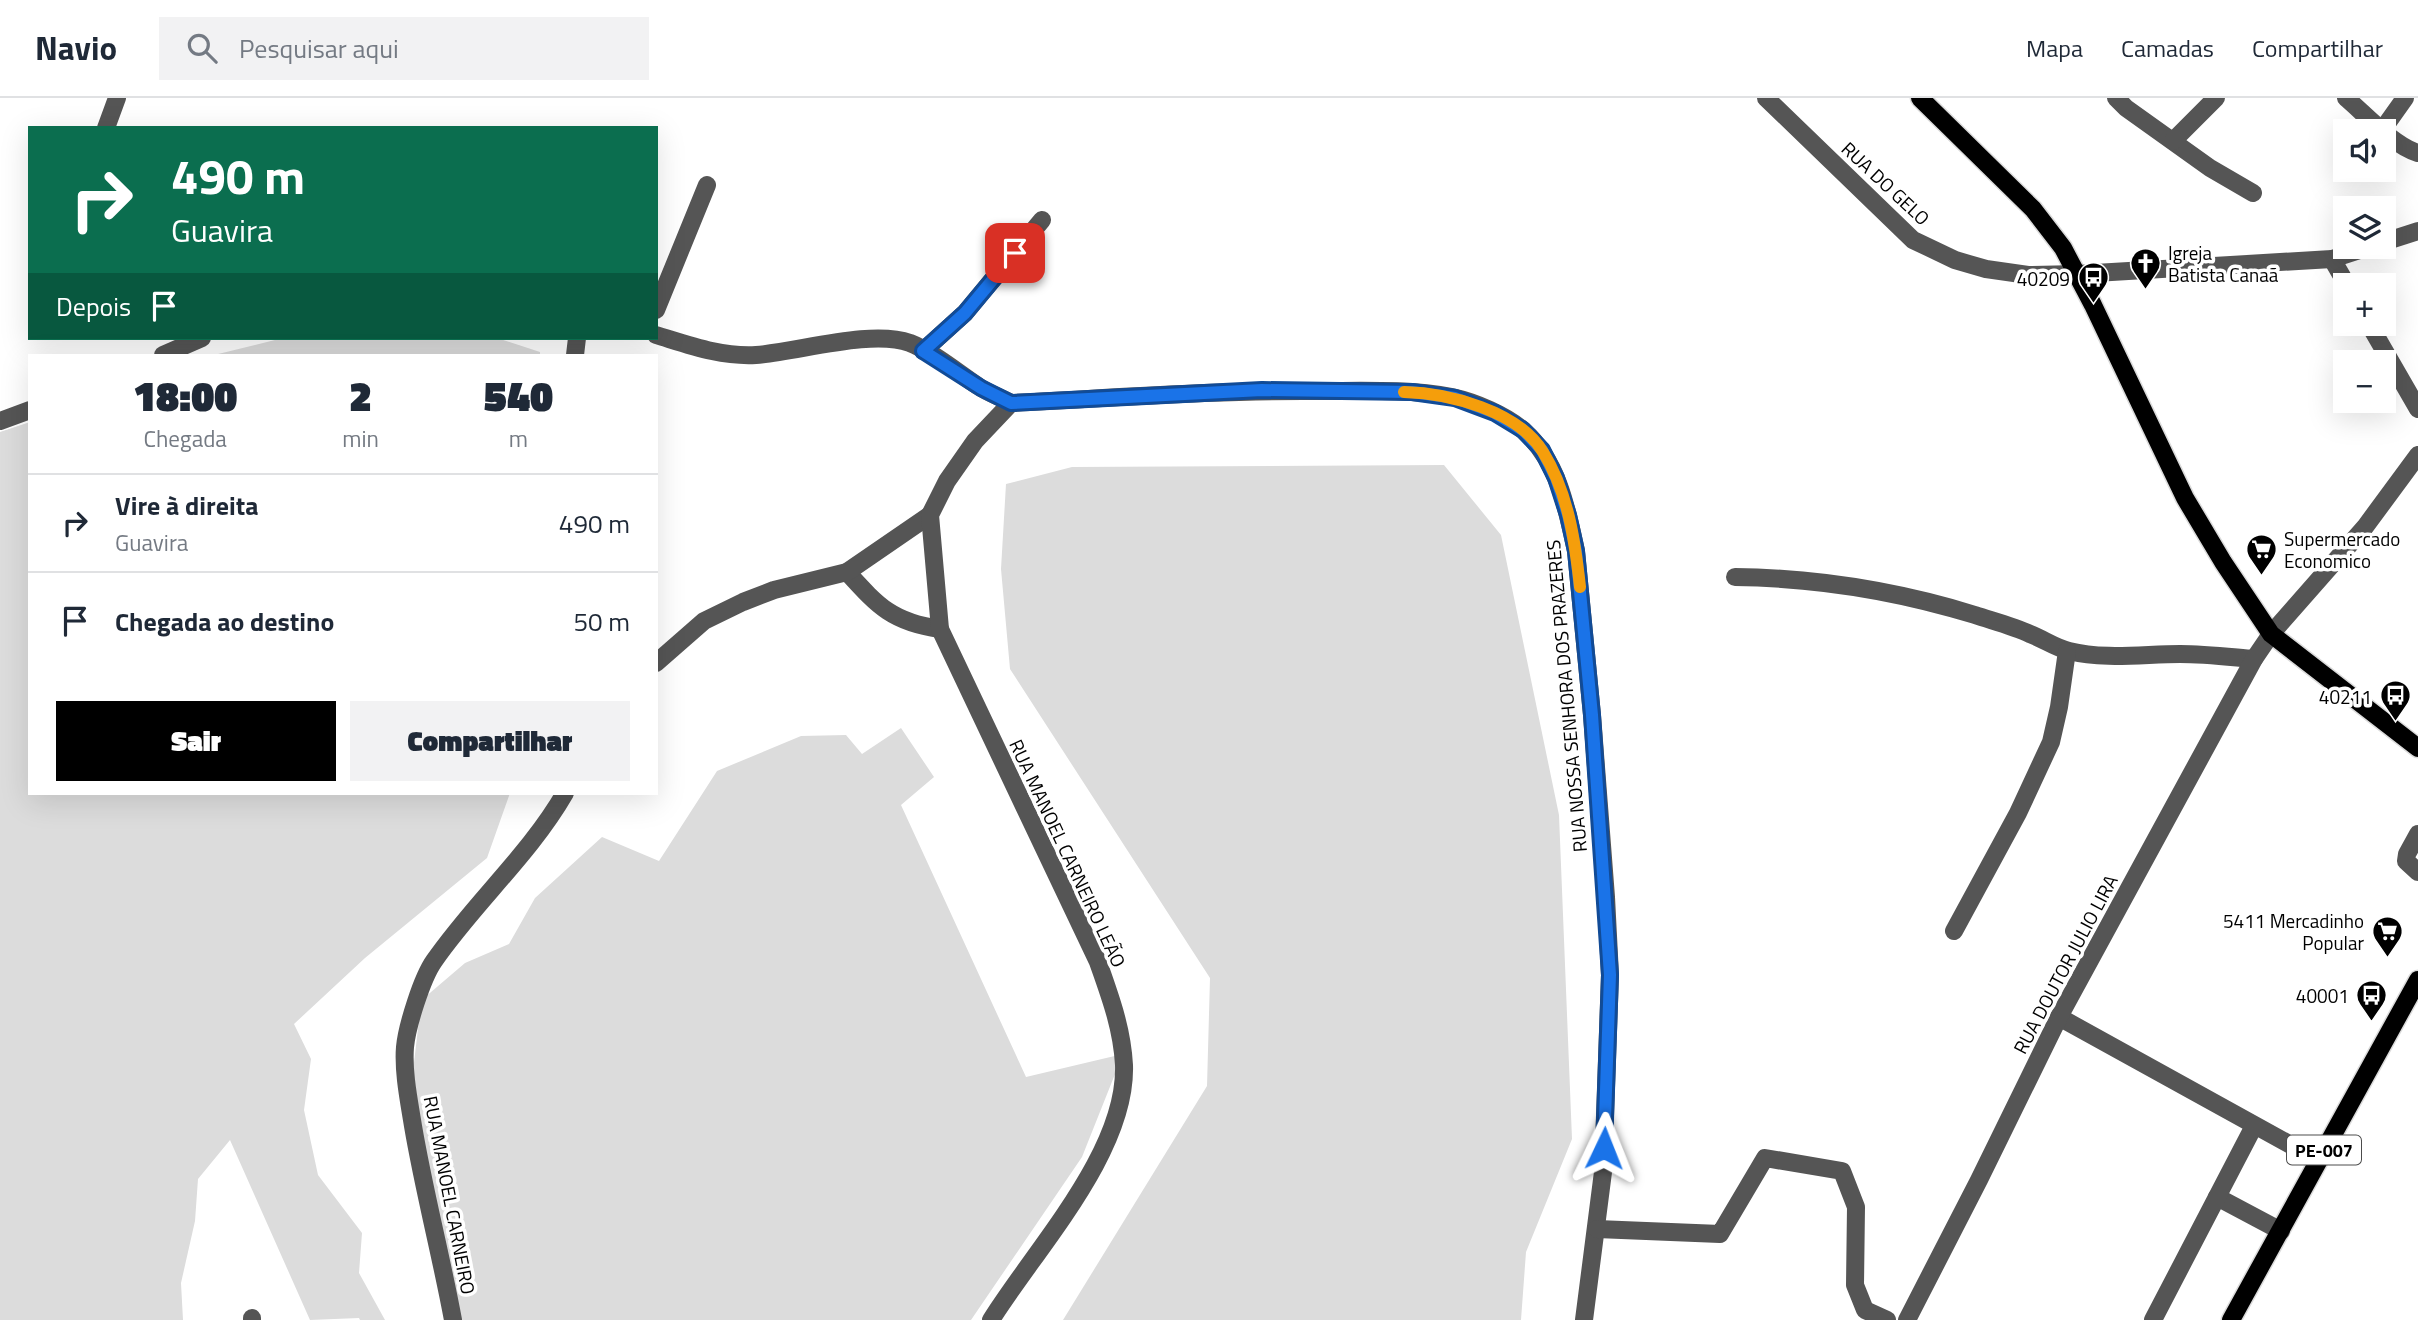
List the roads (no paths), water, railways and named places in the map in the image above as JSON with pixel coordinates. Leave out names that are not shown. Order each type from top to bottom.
[{"type":"main road","points":[[1920,98],[2050,229],[2078,274],[2185,498],[2271,634],[2418,748]]},
{"type":"main road","name":"PE-007","points":[[2231,1320],[2418,980]]},
{"type":"street","points":[[107,126],[117,98]]},
{"type":"street","name":"RUA DO GELO","points":[[1766,98],[1913,240],[1955,260],[1986,269],[2028,275],[2078,274],[2332,259]]},
{"type":"street","points":[[2116,98],[2210,168],[2253,193]]},
{"type":"street","points":[[2173,141],[2216,98]]},
{"type":"street","points":[[2346,98],[2371,119]]},
{"type":"street","points":[[2390,119],[2405,98]]},
{"type":"street","points":[[2396,140],[2409,150],[2418,153]]},
{"type":"street","points":[[658,305],[708,186]]},
{"type":"street","points":[[923,351],[965,313],[1042,220]]},
{"type":"street","points":[[2396,238],[2418,231]]},
{"type":"street","points":[[2332,259],[2340,273]]},
{"type":"street","name":"RUA NOSSA SENHORA DOS PRAZERES","points":[[658,336],[722,354],[778,352],[851,340],[909,343],[981,388],[1011,403],[1262,390],[1412,392],[1455,398],[1495,413],[1523,430],[1542,450],[1556,478],[1576,551],[1606,897],[1610,975],[1603,1172],[1584,1320]]},
{"type":"street","points":[[2376,336],[2418,409]]},
{"type":"street","points":[[165,354],[197,340]]},
{"type":"street","points":[[658,661],[704,621],[774,590],[847,572],[930,516],[947,481],[975,441],[1011,403]]},
{"type":"street","points":[[0,421],[28,411]]},
{"type":"street","name":"RUA DOUTOR JULIO LIRA","points":[[1907,1320],[2059,1017],[2254,659],[2271,634],[2365,527],[2418,455]]},
{"type":"street","name":"RUA MANOEL CARNEIRO LEÃO","points":[[930,516],[940,629],[1098,962],[1118,1018],[1124,1066],[1119,1111],[1102,1153],[1053,1231],[1012,1286],[991,1320]]},
{"type":"street","points":[[847,572],[873,601],[895,617],[920,626],[940,629]]},
{"type":"street","points":[[1735,577],[1845,584],[1973,614],[2027,632],[2067,651],[2117,656],[2184,654],[2254,659]]},
{"type":"street","points":[[1954,930],[2013,822],[2051,742],[2067,651]]},
{"type":"street","name":"RUA MANOEL CARNEIRO","points":[[453,1320],[418,1155],[409,1102],[405,1046],[418,996],[432,964],[471,912],[552,816],[564,795]]},
{"type":"street","points":[[2418,834],[2406,854],[2406,861],[2418,872]]},
{"type":"street","points":[[2059,1017],[2318,1160]]},
{"type":"street","points":[[2154,1320],[2254,1126]]},
{"type":"street","points":[[1597,1229],[1720,1234],[1765,1158],[1842,1171],[1856,1207],[1855,1285],[1865,1310],[1886,1320]]},
{"type":"street","points":[[2217,1197],[2280,1231]]},
{"type":"place","name":"Igreja Batista Canaã","points":[[2145,290]]},
{"type":"place","name":"40209","points":[[2093,305]]},
{"type":"place","name":"Supermercado Economico","points":[[2261,576]]},
{"type":"place","name":"40211","points":[[2395,723]]},
{"type":"place","name":"5411 Mercadinho Popular","points":[[2387,958]]},
{"type":"place","name":"40001","points":[[2372,1022]]}]
